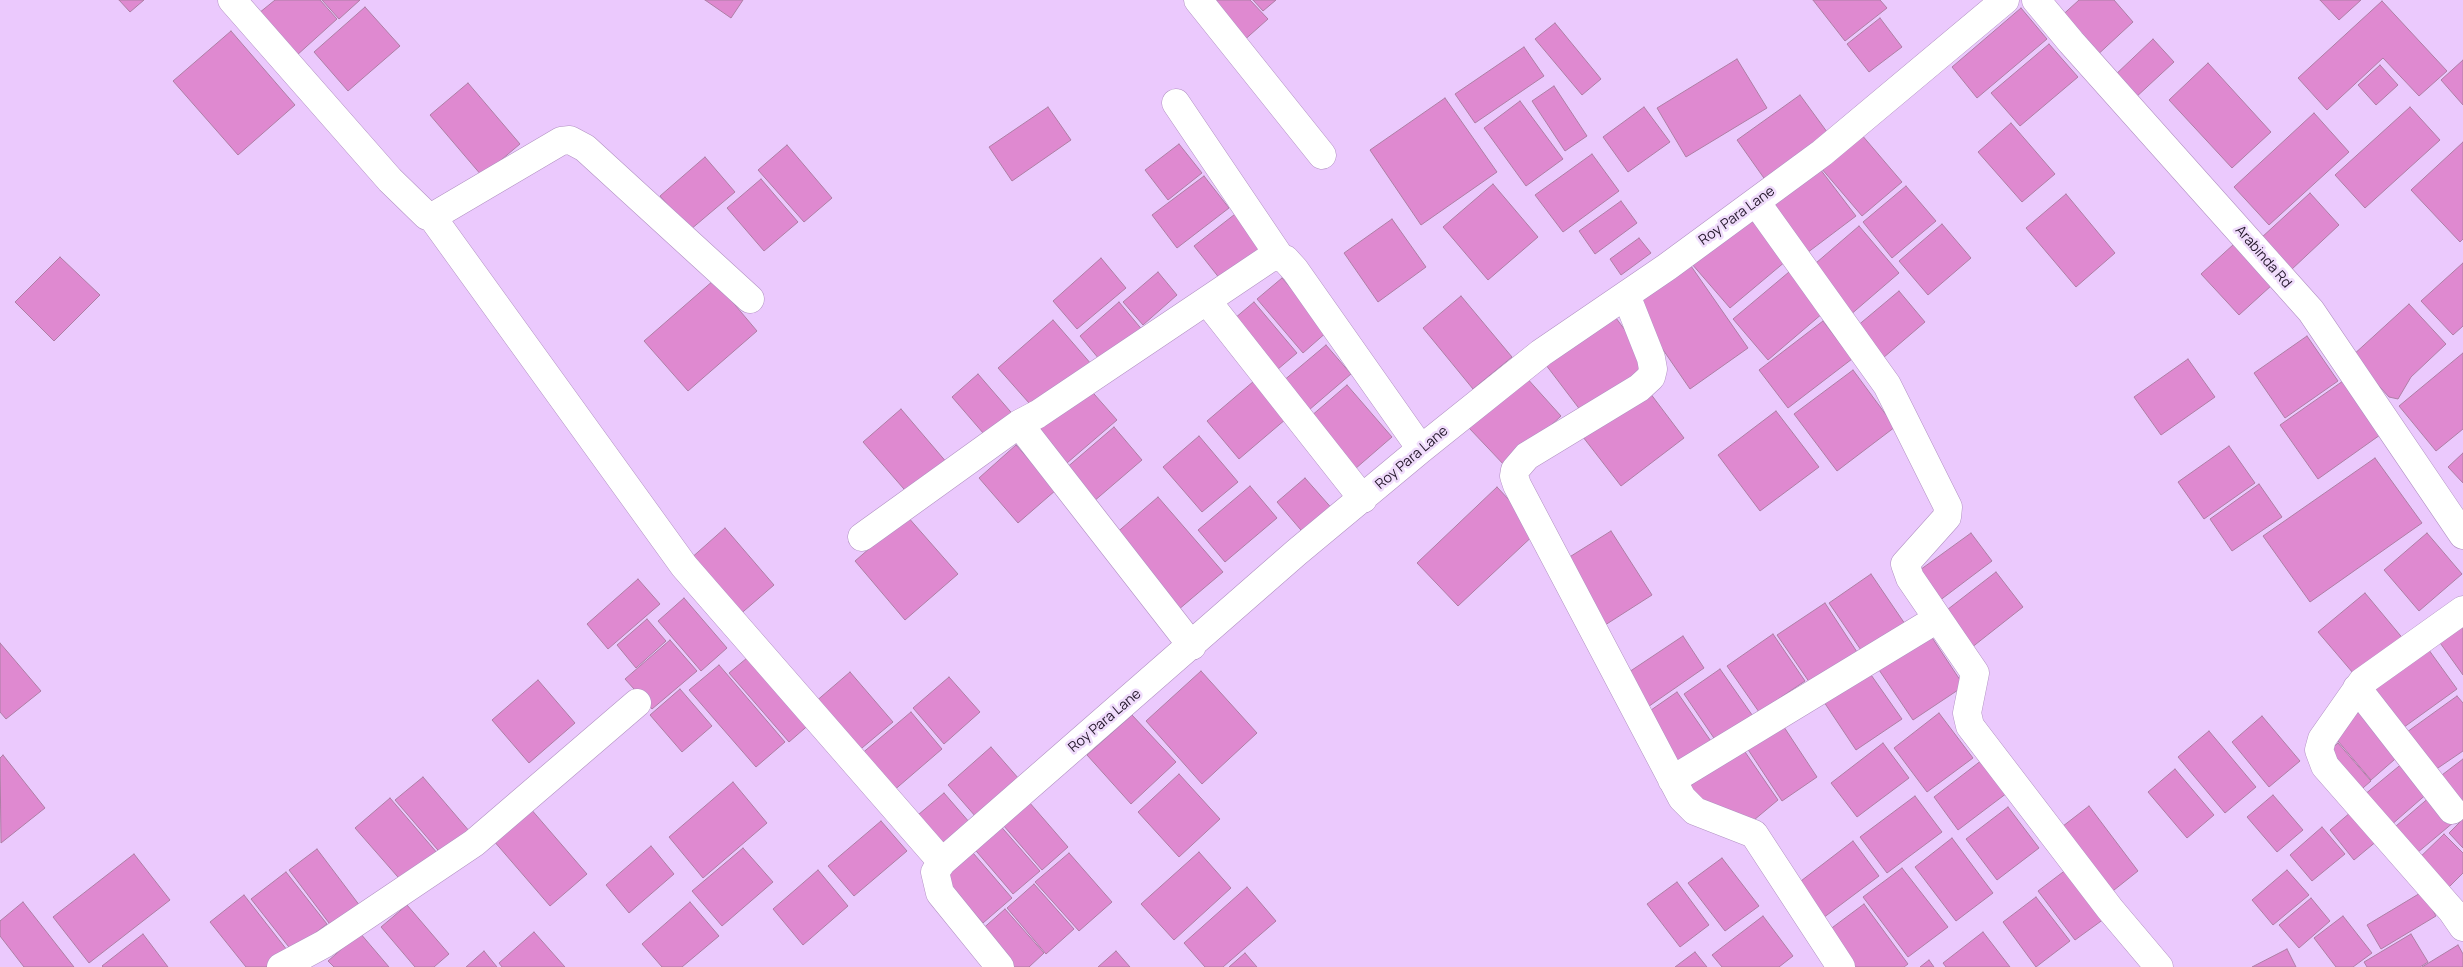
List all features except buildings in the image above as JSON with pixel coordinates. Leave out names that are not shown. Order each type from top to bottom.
[{"type":"street","points":[[232,0],[390,180],[420,211],[432,217],[684,566],[942,862],[935,872],[940,893],[1000,967]]},
{"type":"street","points":[[1198,0],[1322,155]]},
{"type":"street","name":"Roy Para Lane","points":[[942,862],[1298,552],[1421,449],[1541,353],[1626,295],[1822,153],[2005,0]]},
{"type":"street","name":"Arabinda Rd","points":[[2036,0],[2071,42],[2311,311],[2463,535]]},
{"type":"street","points":[[1176,103],[1280,258],[1295,270],[1421,449]]},
{"type":"street","points":[[432,217],[561,141],[570,140],[584,148],[750,299]]},
{"type":"street","points":[[1756,202],[1887,385],[1948,507],[1947,517],[1905,564],[1910,578],[1975,673],[1967,719],[1978,739],[2110,909],[2159,967]]},
{"type":"street","points":[[862,536],[1019,424],[1038,414],[1273,256],[1280,258]]},
{"type":"street","points":[[1626,295],[1651,358],[1653,370],[1651,377],[1639,388],[1527,456],[1516,470],[1514,476],[1517,485],[1682,798],[1695,811],[1754,834],[1842,967]]},
{"type":"street","points":[[1207,300],[1363,499]]},
{"type":"street","points":[[1019,424],[1192,646]]},
{"type":"street","points":[[2463,610],[2370,675],[2357,688],[2320,744],[2320,757],[2325,766],[2452,911],[2463,927]]},
{"type":"street","points":[[1672,780],[1937,618]]},
{"type":"street","points":[[2357,688],[2452,810]]},
{"type":"street","points":[[281,967],[324,944],[467,848],[637,703]]}]
